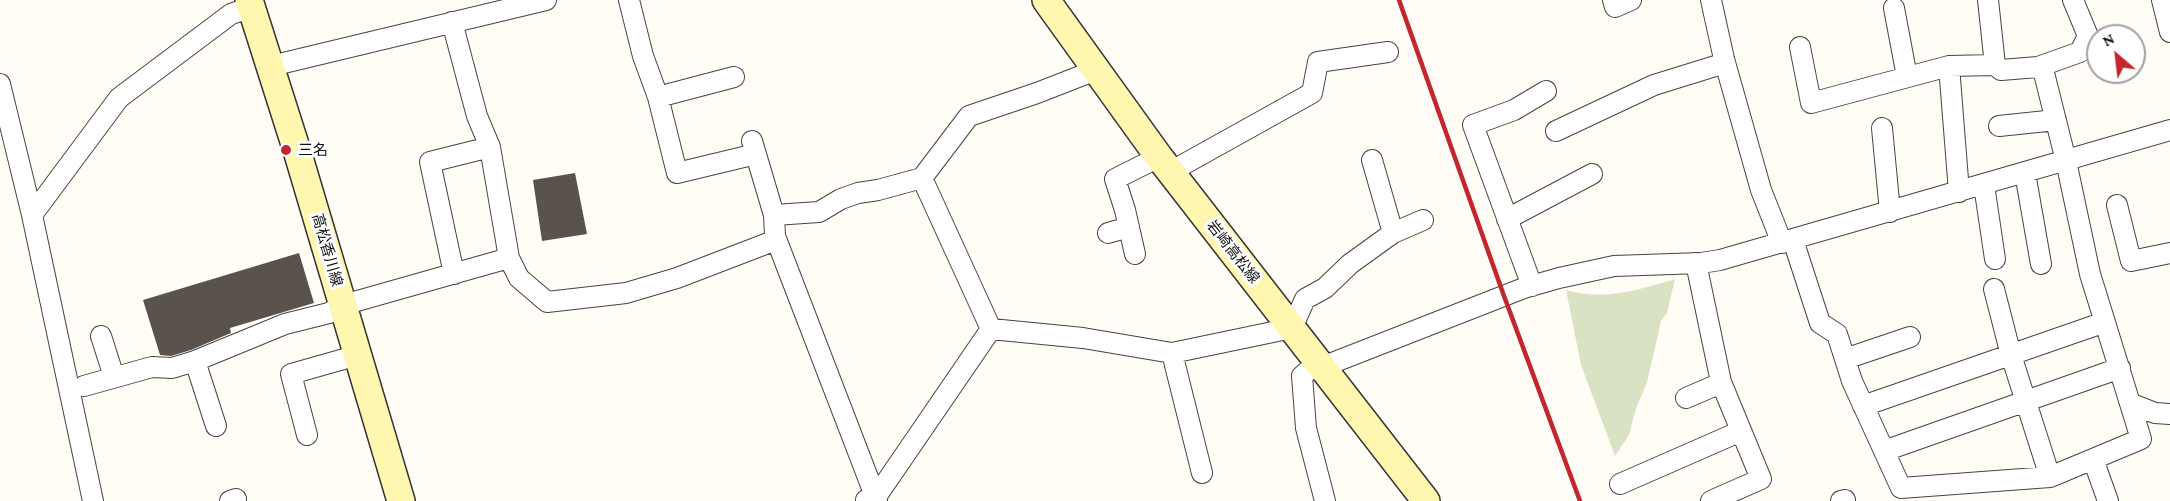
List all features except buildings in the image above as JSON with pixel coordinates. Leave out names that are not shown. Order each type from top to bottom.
[{"type":"main road","name":"岩崎高松線","points":[[1046,0],[1165,164],[1426,501]]},
{"type":"main road","name":"高松香川線","points":[[250,4],[271,66],[401,501]]},
{"type":"street","points":[[271,66],[546,0]]},
{"type":"street","points":[[629,0],[643,56],[658,97],[677,173],[754,147],[774,215],[776,240],[872,500]]},
{"type":"street","points":[[1613,0],[1615,7],[1631,0]]},
{"type":"street","points":[[1712,0],[1725,63],[1761,190],[1788,242],[1820,323],[1837,334],[1863,406],[1884,451],[1897,494],[2050,477],[2141,439],[2090,274],[2056,120],[2044,73],[2038,67]]},
{"type":"street","points":[[1988,0],[1995,65]]},
{"type":"street","points":[[1800,47],[1811,103],[1949,66],[1995,65],[2001,70],[2038,67],[2080,52],[2088,36],[2073,0]]},
{"type":"street","points":[[2162,0],[2170,32]]},
{"type":"street","points":[[32,215],[119,98],[231,14],[250,4]]},
{"type":"street","points":[[1894,8],[1907,77]]},
{"type":"street","points":[[452,22],[477,116],[490,147],[509,258],[519,278],[547,302],[626,293],[677,278],[776,240]]},
{"type":"street","points":[[1135,254],[1115,180],[1165,164],[1312,93],[1318,62],[1388,52]]},
{"type":"street","points":[[1556,131],[1654,85],[1725,63]]},
{"type":"street","points":[[1949,66],[1959,192]]},
{"type":"street","points":[[774,215],[819,212],[841,199],[858,193],[922,178],[969,116],[1096,70]]},
{"type":"street","points":[[658,97],[734,77]]},
{"type":"street","points":[[0,84],[32,215],[93,501]]},
{"type":"street","points":[[1532,286],[1473,125],[1514,110],[1546,91]]},
{"type":"street","points":[[1999,126],[2056,120]]},
{"type":"street","points":[[1882,128],[1890,212]]},
{"type":"street","points":[[1325,501],[1306,428],[1302,376],[1320,364],[1559,278],[1614,266],[1720,260],[2170,130]]},
{"type":"street","points":[[454,274],[430,162],[490,147]]},
{"type":"street","points":[[1372,160],[1393,233]]},
{"type":"street","points":[[2025,173],[2041,264]]},
{"type":"street","points":[[1508,219],[1592,174]]},
{"type":"street","points":[[922,178],[991,329]]},
{"type":"street","points":[[1984,185],[1995,259]]},
{"type":"street","points":[[2117,205],[2131,261],[2170,253]]},
{"type":"street","points":[[991,329],[1083,338],[1172,353],[1292,328],[1305,299],[1325,288],[1350,264],[1393,233],[1424,220]]},
{"type":"street","points":[[1108,233],[1129,227]]},
{"type":"street","points":[[84,386],[152,368],[172,368],[195,362],[285,324],[329,313],[343,305],[509,258]]},
{"type":"street","points":[[1696,263],[1721,383],[1761,479],[1711,501]]},
{"type":"street","points":[[1994,289],[2011,355],[2050,477]]},
{"type":"street","points":[[1863,406],[2105,322]]},
{"type":"street","points":[[872,500],[991,329]]},
{"type":"street","points":[[101,336],[114,377]]},
{"type":"street","points":[[1845,360],[1911,338]]},
{"type":"street","points":[[1172,353],[1202,473]]},
{"type":"street","points":[[307,435],[291,374],[358,355]]},
{"type":"street","points":[[195,362],[216,426]]},
{"type":"street","points":[[1884,451],[2120,368]]},
{"type":"street","points":[[1686,398],[1721,383]]},
{"type":"street","points":[[2132,404],[2155,413],[2170,414]]},
{"type":"street","points":[[1620,484],[1741,431]]},
{"type":"street","points":[[2093,459],[2108,501]]},
{"type":"green space","points":[[1675,279],[1667,313],[1661,321],[1647,383],[1636,408],[1629,435],[1615,456],[1581,365],[1566,290],[1594,294],[1621,293]]},
{"type":"railway","points":[[1399,0],[1504,296],[1580,501]]},
{"type":"place","name":"三名","points":[[286,150]]}]
